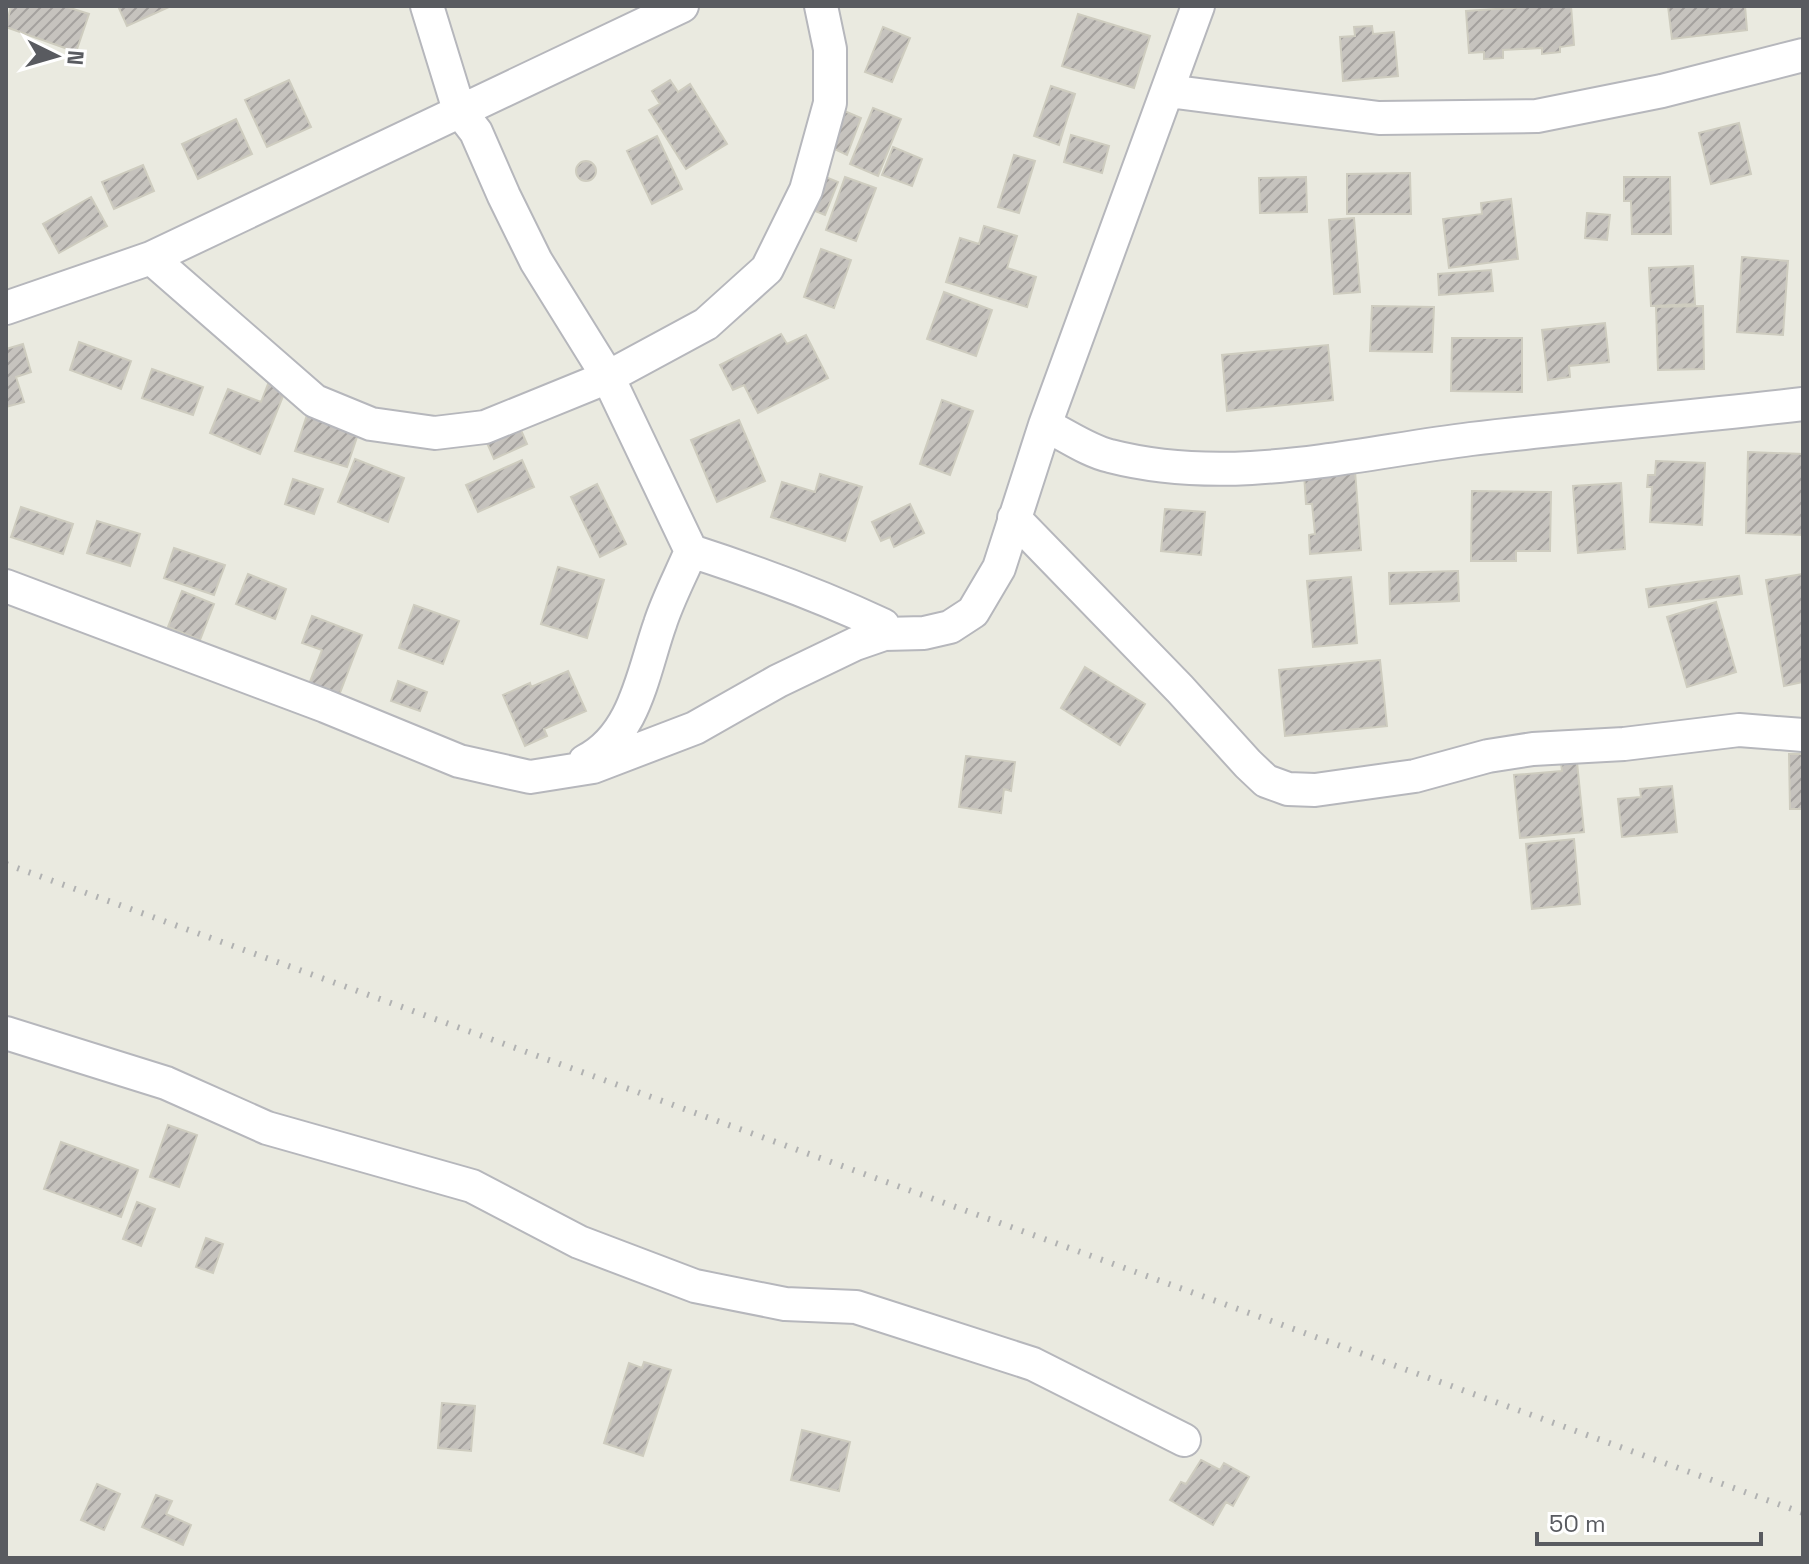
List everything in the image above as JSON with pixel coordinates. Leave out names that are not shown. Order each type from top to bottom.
[{"type":"street","points":[[427,6],[459,110],[476,132],[536,261],[608,377],[691,551],[756,572],[850,609],[883,625],[884,634]]},
{"type":"street","points":[[6,308],[151,258],[682,6]]},
{"type":"street","points":[[151,258],[315,401],[371,424],[435,433],[485,427],[608,377],[706,324],[767,269],[806,190],[830,103],[830,49],[821,6]]},
{"type":"street","points":[[6,586],[325,706],[459,761],[530,777],[593,767],[695,728],[778,681],[855,644],[884,634],[924,633],[950,627],[973,612],[999,568],[1045,425],[1198,6]]},
{"type":"street","points":[[1168,91],[1379,118],[1537,116],[1662,91],[1803,55]]},
{"type":"street","points":[[1045,425],[1107,456],[1162,465],[1230,470],[1284,467],[1470,439],[1803,404]]},
{"type":"street","points":[[1014,518],[1180,689],[1248,764],[1266,781],[1288,789],[1315,790],[1415,776],[1488,756],[1533,749],[1624,744],[1739,730],[1803,735]]},
{"type":"street","points":[[563,771],[601,753],[614,740],[636,698],[661,621],[691,551]]},
{"type":"street","points":[[6,1033],[166,1083],[267,1128],[472,1186],[579,1242],[695,1286],[785,1304],[856,1307],[1033,1364],[1184,1440]]},
{"type":"building","points":[[11,6],[64,6],[89,14],[76,52],[6,27]]},
{"type":"building","points":[[118,6],[171,6],[127,26]]},
{"type":"building","points":[[1571,6],[1574,45],[1560,47],[1560,52],[1542,54],[1542,48],[1503,50],[1503,58],[1484,59],[1484,52],[1469,53],[1466,11]]},
{"type":"building","points":[[1668,6],[1745,6],[1747,30],[1672,39]]},
{"type":"building","points":[[1078,14],[1150,36],[1134,88],[1062,66]]},
{"type":"building","points":[[1372,26],[1373,34],[1394,32],[1398,76],[1343,81],[1340,37],[1355,36],[1354,27]]},
{"type":"building","points":[[883,27],[910,38],[892,82],[865,72]]},
{"type":"building","points":[[289,80],[311,127],[267,147],[245,100]]},
{"type":"building","points":[[670,80],[678,92],[690,84],[727,144],[686,169],[649,110],[660,104],[652,91]]},
{"type":"building","points":[[1051,86],[1075,94],[1059,145],[1034,136]]},
{"type":"building","points":[[873,108],[901,119],[878,176],[850,164]]},
{"type":"building","points":[[842,110],[861,118],[847,155],[828,146]]},
{"type":"building","points":[[236,119],[252,154],[198,179],[182,144]]},
{"type":"building","points":[[1739,123],[1751,174],[1711,184],[1699,133]]},
{"type":"building","points":[[1071,135],[1109,146],[1102,173],[1064,162]]},
{"type":"building","points":[[657,136],[682,189],[652,204],[627,151]]},
{"type":"building","points":[[893,147],[922,159],[912,186],[882,175]]},
{"type":"building","points":[[1014,155],[1035,161],[1019,213],[998,207]]},
{"type":"building","points":[[586,161],[593,164],[596,171],[593,178],[586,181],[579,178],[576,171],[579,164]]},
{"type":"building","points":[[143,165],[154,191],[114,209],[102,182]]},
{"type":"building","points":[[1410,173],[1411,214],[1347,214],[1347,174]]},
{"type":"building","points":[[818,174],[838,182],[825,215],[805,207]]},
{"type":"building","points":[[845,177],[876,188],[856,241],[826,230]]},
{"type":"building","points":[[1306,177],[1307,212],[1260,213],[1259,178]]},
{"type":"building","points":[[1624,177],[1670,177],[1671,234],[1632,234],[1631,201],[1624,201]]},
{"type":"building","points":[[91,197],[107,226],[59,253],[43,224]]},
{"type":"building","points":[[1511,199],[1518,259],[1449,268],[1443,219],[1482,214],[1481,203]]},
{"type":"building","points":[[1587,213],[1610,215],[1607,240],[1585,238]]},
{"type":"building","points":[[1354,218],[1360,292],[1334,294],[1329,220]]},
{"type":"building","points":[[984,226],[1017,236],[1007,268],[1036,277],[1027,307],[946,282],[960,238],[979,244]]},
{"type":"building","points":[[821,249],[851,260],[834,308],[804,297]]},
{"type":"building","points":[[1742,257],[1788,261],[1783,335],[1737,332]]},
{"type":"building","points":[[1693,266],[1695,304],[1651,306],[1649,268]]},
{"type":"building","points":[[1491,270],[1493,291],[1439,295],[1438,274]]},
{"type":"building","points":[[944,292],[992,310],[976,356],[927,339]]},
{"type":"building","points":[[1372,306],[1434,307],[1432,352],[1370,351]]},
{"type":"building","points":[[1703,306],[1704,369],[1658,370],[1656,307]]},
{"type":"building","points":[[1605,323],[1609,362],[1569,366],[1570,377],[1548,380],[1542,330]]},
{"type":"building","points":[[781,334],[787,344],[806,335],[828,378],[758,413],[744,385],[733,390],[720,365]]},
{"type":"building","points":[[1452,338],[1522,338],[1522,392],[1451,391]]},
{"type":"building","points":[[79,342],[131,361],[121,389],[70,370]]},
{"type":"building","points":[[23,344],[31,372],[16,377],[24,402],[6,407],[6,349]]},
{"type":"building","points":[[1328,345],[1333,400],[1227,411],[1222,355]]},
{"type":"building","points":[[152,369],[203,387],[193,415],[142,398]]},
{"type":"building","points":[[268,384],[285,391],[260,454],[210,433],[228,389],[261,402]]},
{"type":"building","points":[[942,400],[973,411],[950,475],[920,464]]},
{"type":"building","points":[[309,409],[361,425],[347,467],[295,451]]},
{"type":"building","points":[[739,420],[765,481],[717,502],[691,440]]},
{"type":"building","points":[[517,421],[527,444],[494,459],[484,436]]},
{"type":"building","points":[[1748,452],[1803,454],[1803,535],[1746,533]]},
{"type":"building","points":[[355,459],[404,478],[388,522],[338,502]]},
{"type":"building","points":[[522,460],[534,487],[478,512],[466,485]]},
{"type":"building","points":[[1656,461],[1705,463],[1702,525],[1650,522],[1652,487],[1647,487],[1648,475],[1655,475]]},
{"type":"building","points":[[1355,471],[1361,550],[1310,554],[1309,535],[1315,534],[1312,504],[1306,504],[1304,474]]},
{"type":"building","points":[[820,474],[862,487],[845,541],[771,517],[782,482],[815,492]]},
{"type":"building","points":[[293,479],[323,489],[314,514],[285,504]]},
{"type":"building","points":[[1621,483],[1625,549],[1578,553],[1573,486]]},
{"type":"building","points":[[597,484],[626,544],[600,557],[571,497]]},
{"type":"building","points":[[1472,491],[1551,492],[1550,551],[1516,551],[1516,561],[1471,561]]},
{"type":"building","points":[[910,504],[924,533],[894,547],[890,537],[881,541],[872,522]]},
{"type":"building","points":[[21,507],[73,524],[63,554],[11,537]]},
{"type":"building","points":[[1165,509],[1205,512],[1201,555],[1161,551]]},
{"type":"building","points":[[97,521],[140,534],[130,566],[87,553]]},
{"type":"building","points":[[174,548],[225,565],[214,595],[164,578]]},
{"type":"building","points":[[558,567],[604,580],[587,638],[541,624]]},
{"type":"building","points":[[1458,571],[1459,601],[1390,604],[1389,573]]},
{"type":"building","points":[[248,574],[286,589],[275,619],[236,604]]},
{"type":"building","points":[[1803,574],[1803,682],[1784,686],[1766,580]]},
{"type":"building","points":[[1739,576],[1742,594],[1649,607],[1646,589]]},
{"type":"building","points":[[1351,577],[1357,643],[1313,647],[1307,581]]},
{"type":"building","points":[[182,591],[214,604],[200,640],[168,627]]},
{"type":"building","points":[[1716,602],[1736,672],[1687,687],[1667,617]]},
{"type":"building","points":[[414,605],[459,621],[443,664],[399,648]]},
{"type":"building","points":[[312,616],[362,635],[338,698],[308,687],[322,650],[302,643]]},
{"type":"building","points":[[1380,660],[1387,726],[1285,736],[1279,670]]},
{"type":"building","points":[[1085,667],[1145,704],[1120,745],[1061,708]]},
{"type":"building","points":[[568,671],[586,711],[544,729],[547,736],[525,746],[503,695]]},
{"type":"building","points":[[398,681],[427,692],[420,711],[391,701]]},
{"type":"building","points":[[1789,754],[1803,754],[1803,809],[1790,809]]},
{"type":"building","points":[[966,756],[1015,762],[1011,791],[1004,789],[1001,813],[959,807]]},
{"type":"building","points":[[1577,762],[1584,832],[1520,838],[1514,775],[1562,771],[1561,763]]},
{"type":"building","points":[[1672,786],[1677,832],[1622,837],[1618,799],[1641,797],[1640,789]]},
{"type":"building","points":[[1574,839],[1580,904],[1532,909],[1526,844]]},
{"type":"building","points":[[168,1125],[197,1135],[179,1187],[150,1177]]},
{"type":"building","points":[[61,1142],[138,1170],[121,1217],[44,1189]]},
{"type":"building","points":[[137,1202],[155,1209],[141,1246],[123,1239]]},
{"type":"building","points":[[206,1238],[223,1244],[213,1273],[196,1267]]},
{"type":"building","points":[[644,1362],[671,1370],[643,1456],[604,1443],[629,1363],[642,1368]]},
{"type":"building","points":[[442,1403],[475,1406],[471,1451],[438,1448]]},
{"type":"building","points":[[802,1430],[850,1442],[839,1491],[791,1480]]},
{"type":"building","points":[[1201,1460],[1220,1470],[1224,1463],[1249,1477],[1233,1506],[1226,1502],[1213,1525],[1170,1500],[1181,1482],[1186,1484]]},
{"type":"building","points":[[97,1484],[120,1494],[104,1530],[81,1520]]},
{"type":"building","points":[[156,1495],[172,1501],[166,1514],[191,1525],[183,1545],[142,1527]]},
{"type":"railway","points":[[6,864],[1803,1513]]}]
